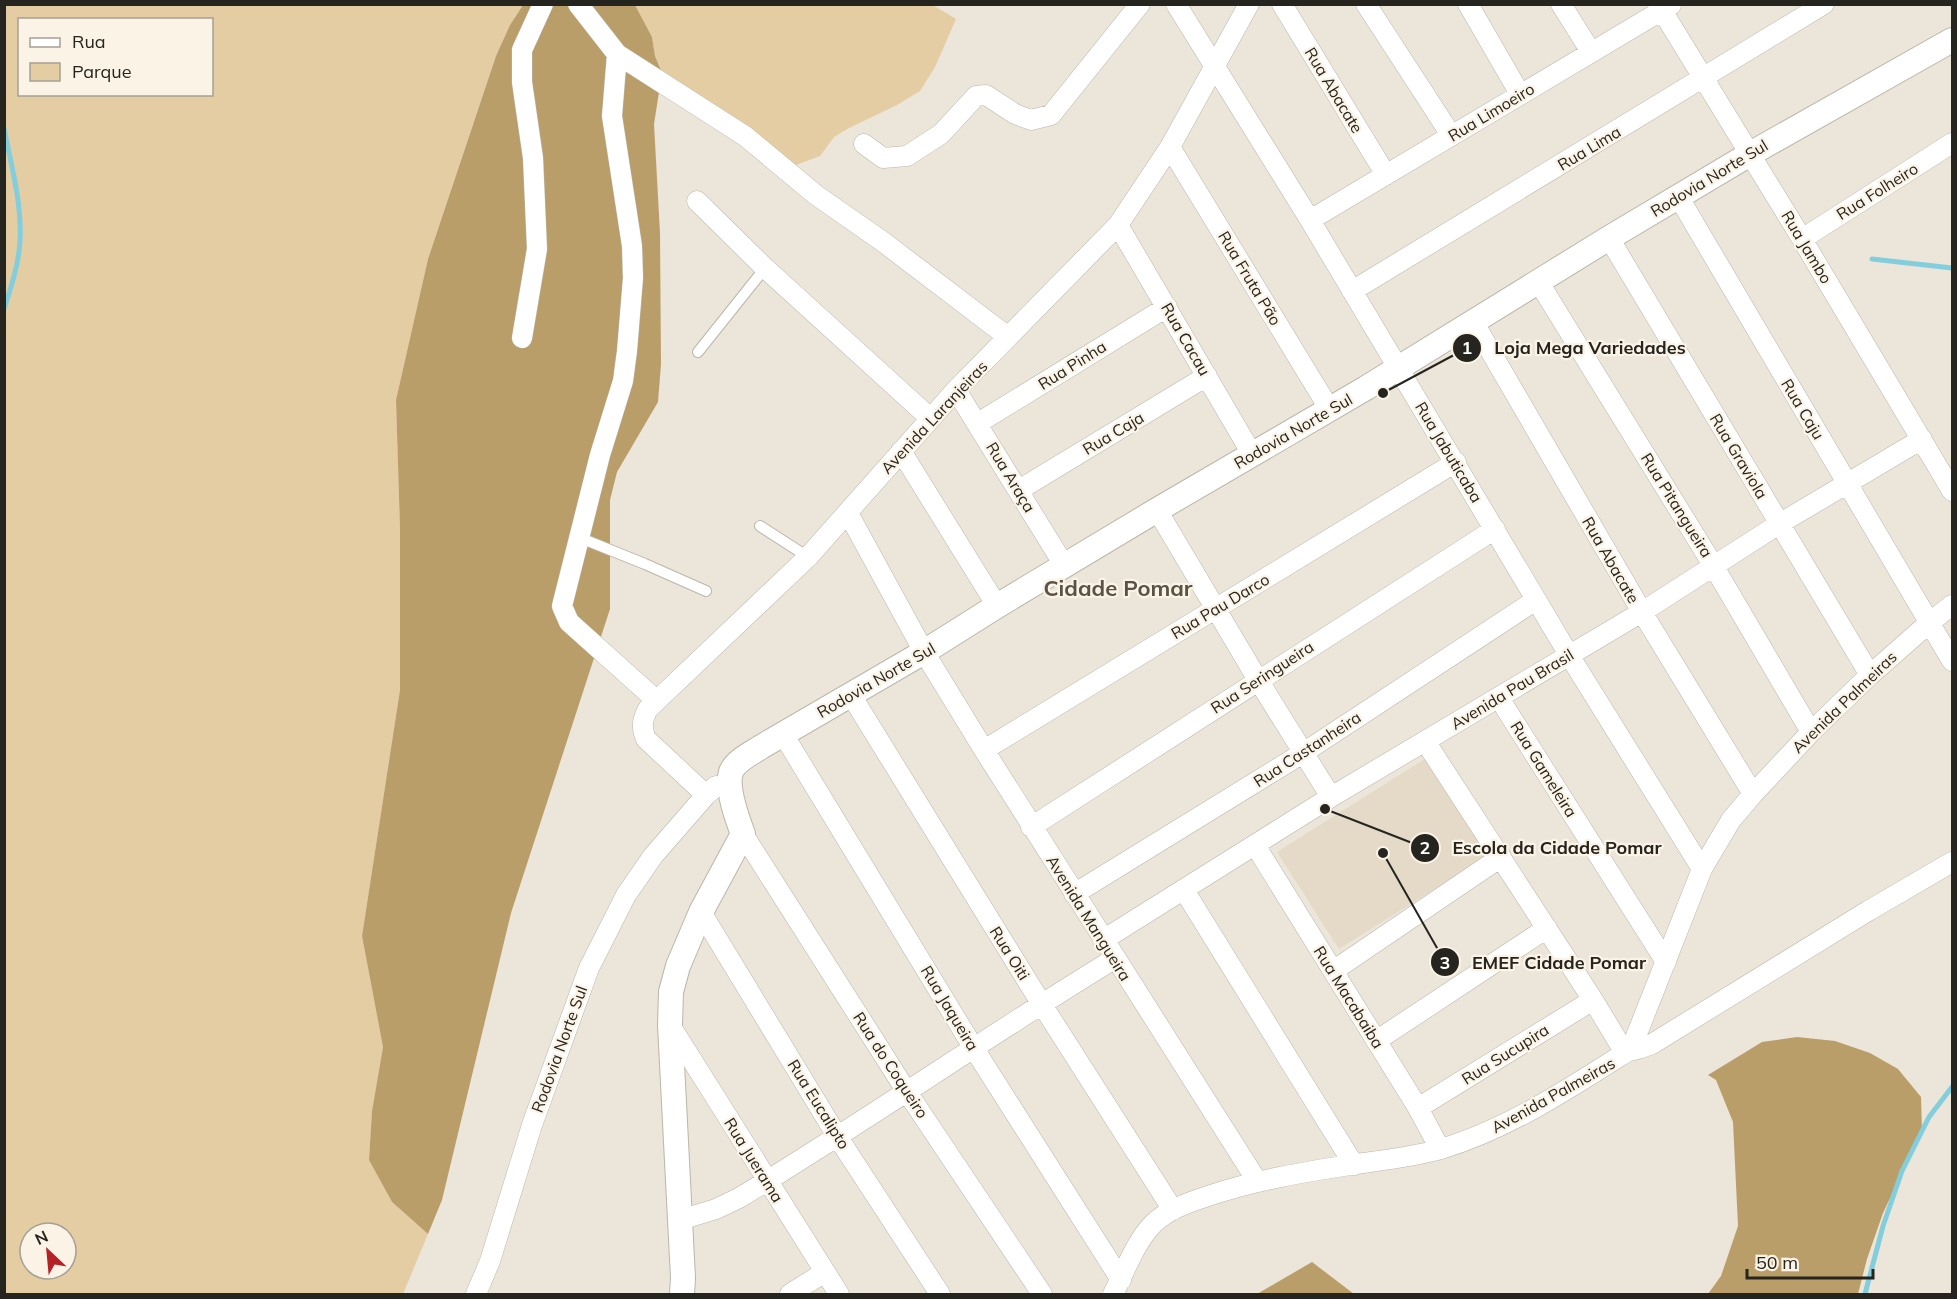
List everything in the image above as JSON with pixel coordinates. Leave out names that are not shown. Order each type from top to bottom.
[{"type":"street","points":[[522,338],[537,249],[533,158],[522,82],[522,50],[543,4]]},
{"type":"street","points":[[578,4],[617,54],[745,136],[816,195],[882,241],[1008,338]]},
{"type":"street","points":[[864,144],[883,158],[907,156],[941,134],[976,96],[986,95],[1015,114],[1031,120],[1051,115],[1140,4]]},
{"type":"street","name":"Rua Jabuticaba","points":[[1176,4],[1310,220],[1569,655],[1702,870]]},
{"type":"street","name":"Avenida Laranjeiras","points":[[706,795],[646,739],[642,729],[643,718],[656,700],[808,556],[956,390],[1118,225],[1170,147],[1249,4]]},
{"type":"street","name":"Rua Abacate","points":[[1282,4],[1386,175]]},
{"type":"street","points":[[1366,4],[1451,135]]},
{"type":"street","points":[[1468,4],[1520,94]]},
{"type":"street","points":[[1562,4],[1591,52]]},
{"type":"street","name":"Rua Lima","points":[[1353,291],[1824,4]]},
{"type":"street","name":"Rua Limoeiro","points":[[1310,220],[1664,6]]},
{"type":"street","name":"Rua Jambo","points":[[1664,6],[1704,78],[1951,485]]},
{"type":"street","name":"Rodovia Norte Sul","points":[[476,1294],[490,1261],[536,1114],[589,968],[626,895],[653,856],[706,795],[741,761],[1064,565],[1330,410],[1678,196],[1953,40]]},
{"type":"street","points":[[617,54],[612,116],[632,246],[632,301],[623,381],[600,455],[562,606],[565,616],[574,627],[656,700]]},
{"type":"street","name":"Rua Folheiro","points":[[1802,239],[1953,143]]},
{"type":"street","name":"Rua Fruta Pão","points":[[1170,147],[1330,410]]},
{"type":"street","name":"Rua Caju","points":[[1678,196],[1953,661]]},
{"type":"street","points":[[698,201],[765,268],[930,418]]},
{"type":"street","name":"Rua Cacau","points":[[1118,225],[1252,454]]},
{"type":"street","name":"Rua Graviola","points":[[1608,238],[1870,675]]},
{"type":"street","name":"Rua Pitangueira","points":[[1538,281],[1713,565],[1811,732]]},
{"type":"street","name":"Rua Pinha","points":[[978,423],[1167,307]]},
{"type":"street","name":"Rua Abacate","points":[[1474,323],[1642,612],[1753,794]]},
{"type":"street","name":"Rua Caja","points":[[1018,490],[1207,376]]},
{"type":"street","name":"Rua Araça","points":[[956,390],[1064,565]]},
{"type":"street","name":"Avenida Pau Brasil","points":[[1103,940],[1331,797],[1642,612],[1779,524],[1922,439]]},
{"type":"street","points":[[901,452],[997,606]]},
{"type":"street","name":"Rua Pau Darco","points":[[984,750],[1456,462]]},
{"type":"street","points":[[1157,510],[1331,797]]},
{"type":"street","name":"Avenida Mangueira","points":[[848,513],[924,652],[1031,827],[1257,1181]]},
{"type":"street","name":"Rua Seringueira","points":[[1031,827],[1495,529]]},
{"type":"street","name":"Rua Castanheira","points":[[1074,894],[1303,753],[1536,600]]},
{"type":"street","name":"Avenida Palmeiras","points":[[1117,1287],[1143,1237],[1154,1224],[1173,1209],[1224,1190],[1257,1181],[1397,1159],[1440,1149],[1484,1133],[1538,1107],[1627,1052],[1633,1044],[1702,870],[1731,820],[1811,732],[1870,675],[1953,605]]},
{"type":"street","name":"Rua Oiti","points":[[850,695],[1041,1003],[1173,1209]]},
{"type":"street","name":"Rua Gameleira","points":[[1499,698],[1666,962]]},
{"type":"street","name":"Rua Jaqueira","points":[[783,734],[1117,1287]]},
{"type":"street","points":[[1425,741],[1627,1052],[1652,1044],[1953,862]]},
{"type":"street","points":[[682,1294],[670,1005],[674,979],[701,912],[743,834],[734,810],[731,772]]},
{"type":"street","name":"Rua do Coqueiro","points":[[743,834],[907,1092],[1042,1294]]},
{"type":"street","name":"Rua Macabaiba","points":[[1255,845],[1418,1108],[1440,1149]]},
{"type":"street","points":[[1333,970],[1501,857]]},
{"type":"street","points":[[1184,890],[1354,1165]]},
{"type":"street","name":"Rua Eucalipto","points":[[701,912],[837,1136],[940,1294]]},
{"type":"street","points":[[1376,1041],[1547,928]]},
{"type":"street","points":[[680,1220],[726,1205],[768,1181],[1114,958]]},
{"type":"street","name":"Rua Sucupira","points":[[1418,1108],[1593,1000]]},
{"type":"street","name":"Rua Juerama","points":[[670,1025],[839,1294]]},
{"type":"street","points":[[790,1294],[825,1272]]},
{"type":"lane","points":[[698,352],[765,268]]},
{"type":"lane","points":[[760,526],[808,556]]},
{"type":"lane","points":[[578,537],[706,591]]},
{"type":"shaded area","points":[[523,5],[635,5],[652,37],[655,56],[662,73],[654,124],[660,233],[661,364],[658,402],[617,472],[610,500],[610,609],[511,913],[442,1200],[428,1234],[392,1202],[369,1160],[372,1111],[383,1047],[362,936],[400,690],[400,529],[396,400],[428,259],[496,56],[510,25]]},
{"type":"shaded area","points":[[1428,757],[1490,854],[1339,949],[1277,852]]},
{"type":"shaded area","points":[[1797,1037],[1835,1041],[1870,1053],[1898,1069],[1921,1097],[1922,1131],[1883,1213],[1858,1294],[1708,1294],[1721,1276],[1738,1226],[1733,1122],[1716,1080],[1708,1075],[1762,1042]]},
{"type":"shaded area","points":[[1312,1262],[1354,1294],[1257,1294]]},
{"type":"green space","points":[[931,4],[956,19],[935,67],[920,91],[834,137],[820,156],[788,168],[662,73],[655,56],[652,37],[635,5]]},
{"type":"green space","points":[[5,5],[523,5],[510,25],[496,56],[428,259],[396,400],[400,529],[400,690],[362,936],[383,1047],[372,1111],[369,1160],[392,1202],[428,1234],[403,1294],[5,1294]]},
{"type":"waterway","points":[[4,128],[15,184],[20,226],[18,258],[4,309]]},
{"type":"waterway","points":[[1872,259],[1952,268]]},
{"type":"waterway","points":[[1865,1294],[1883,1226],[1902,1171],[1929,1117],[1952,1087]]},
{"type":"place","name":"Loja Mega Variedades","points":[[1383,393]]},
{"type":"place","name":"Escola da Cidade Pomar","points":[[1325,809]]},
{"type":"place","name":"EMEF Cidade Pomar","points":[[1383,853]]},
{"type":"district","name":"Cidade Pomar","points":[[1118,588]]}]
